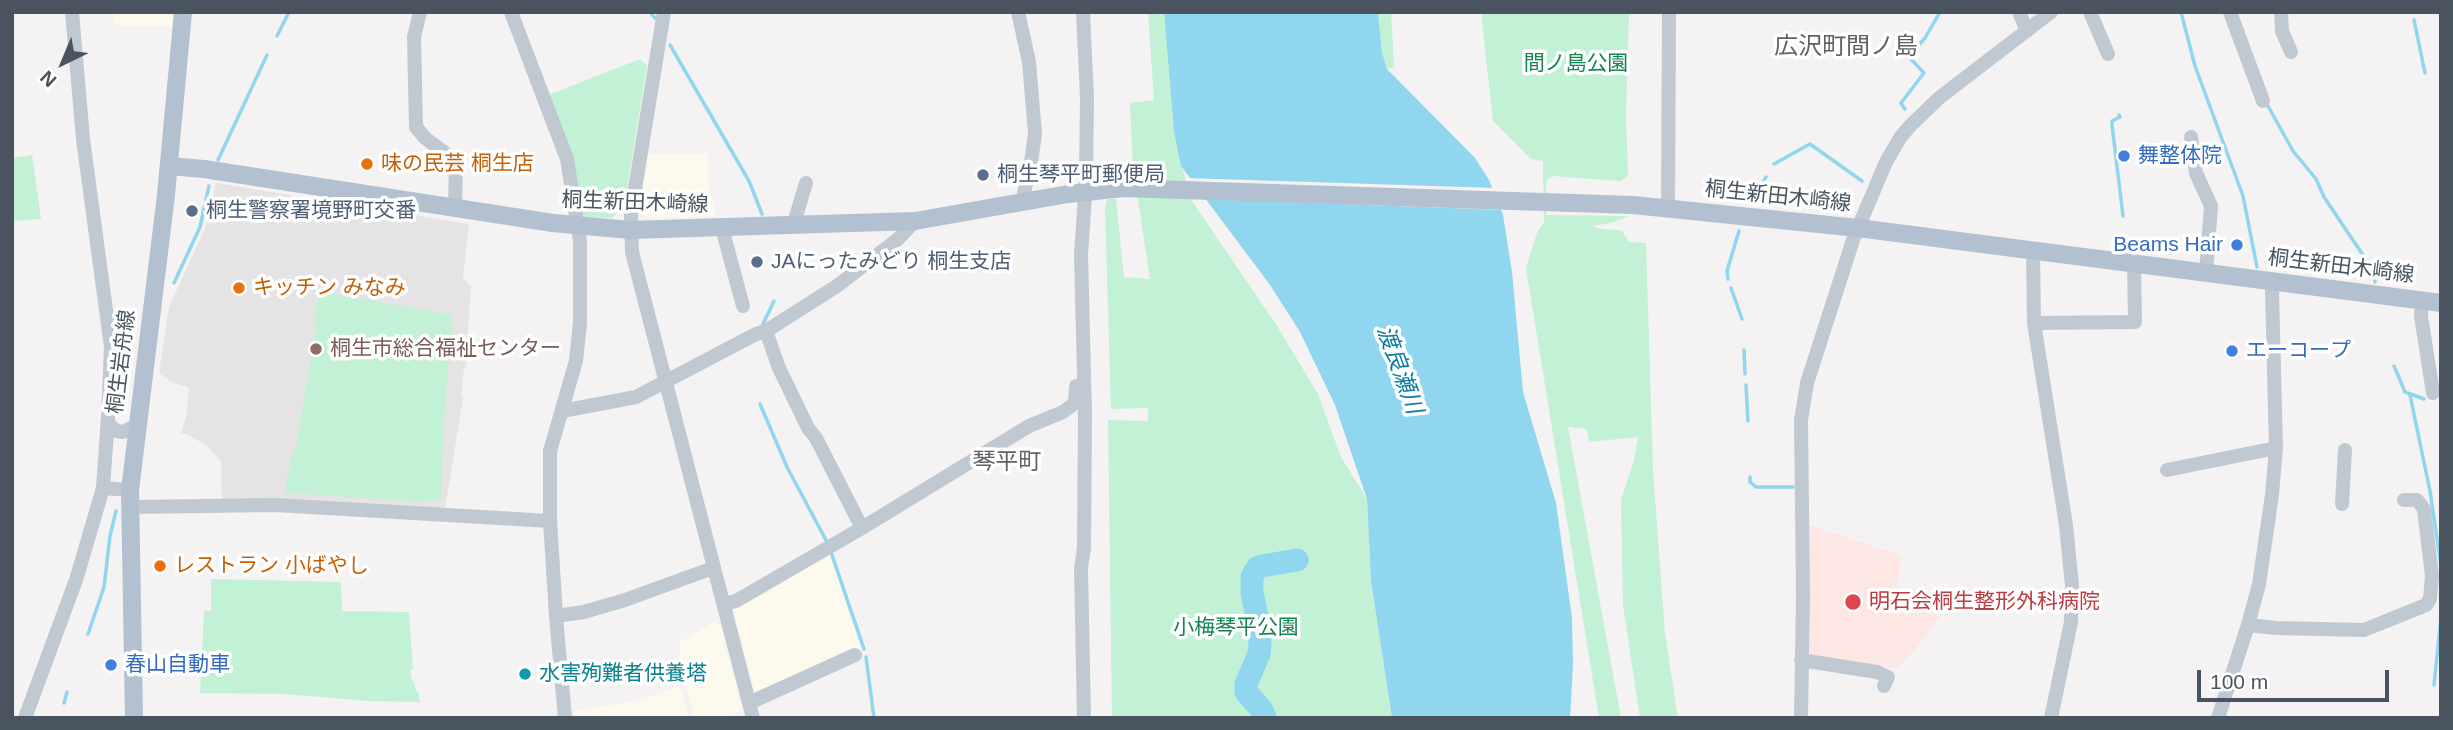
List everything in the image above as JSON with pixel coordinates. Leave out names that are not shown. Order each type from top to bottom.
[{"type":"main road","name":"桐生岩舟線","points":[[134,718],[131,498],[137,425],[169,166],[183,12]]},
{"type":"main road","name":"桐生新田木崎線","points":[[169,166],[579,226],[630,230],[915,221],[1124,188],[1668,208],[1858,228],[2441,303]]},
{"type":"street","points":[[25,718],[76,580],[103,488],[108,424],[111,348],[83,139],[72,12]]},
{"type":"street","points":[[420,12],[414,37],[416,127],[425,138],[456,161],[455,208]]},
{"type":"street","points":[[512,12],[567,159],[579,226],[579,343],[572,381],[550,451],[550,521],[565,718]]},
{"type":"street","points":[[664,12],[632,199],[632,252],[753,718]]},
{"type":"street","points":[[1018,12],[1029,62],[1035,134],[1024,189],[1025,202]]},
{"type":"street","points":[[1083,12],[1087,98],[1098,190],[1081,255],[1084,352],[1084,548],[1081,568],[1084,718]]},
{"type":"street","points":[[1668,208],[1669,12]]},
{"type":"street","points":[[2019,12],[2027,31]]},
{"type":"street","points":[[1801,718],[1801,420],[1817,347],[1858,228],[1886,162],[1910,126],[1939,98],[2051,12]]},
{"type":"street","points":[[2090,12],[2108,54]]},
{"type":"street","points":[[2230,12],[2263,101]]},
{"type":"street","points":[[2281,12],[2282,32],[2291,52]]},
{"type":"street","points":[[2191,137],[2196,173],[2211,206],[2206,273]]},
{"type":"street","points":[[793,226],[806,183]]},
{"type":"street","points":[[562,411],[636,397],[765,331],[837,286],[898,239],[915,221]]},
{"type":"street","points":[[722,228],[743,306]]},
{"type":"street","points":[[2033,251],[2034,323],[2071,569],[2071,622],[2051,718]]},
{"type":"street","points":[[2034,323],[2135,322],[2134,264]]},
{"type":"street","points":[[2218,718],[2248,625],[2261,572],[2276,448],[2272,290],[2274,281]]},
{"type":"street","points":[[2422,301],[2421,316],[2433,393]]},
{"type":"street","points":[[765,331],[779,368],[808,428],[862,527]]},
{"type":"street","points":[[724,604],[736,601],[1018,433],[1072,407],[1076,398],[1076,363],[1084,352]]},
{"type":"street","points":[[108,424],[111,428],[123,432],[137,425]]},
{"type":"street","points":[[2167,470],[2276,448]]},
{"type":"street","points":[[2342,504],[2345,450]]},
{"type":"street","points":[[103,488],[131,498],[550,521]]},
{"type":"street","points":[[2248,625],[2364,630],[2426,605],[2430,599],[2432,576],[2424,509],[2417,500],[2404,500]]},
{"type":"street","points":[[556,616],[584,612],[625,600],[713,568]]},
{"type":"street","points":[[749,702],[855,655]]},
{"type":"street","points":[[1801,660],[1877,672],[1888,677],[1884,686]]},
{"type":"shaded area","points":[[113,12],[174,12],[172,27],[114,25]]},
{"type":"shaded area","points":[[708,153],[708,181],[716,216],[647,218],[640,209],[648,155]]},
{"type":"shaded area","name":"桐生市総合福祉センター","points":[[216,183],[469,224],[463,278],[471,286],[469,344],[445,509],[222,500],[221,461],[207,446],[181,433],[186,417],[189,388],[171,382],[159,373],[169,307],[206,226]]},
{"type":"shaded area","name":"明石会桐生整形外科病院","points":[[1809,525],[1900,555],[1896,608],[1942,614],[1896,669],[1810,654]]},
{"type":"shaded area","points":[[829,552],[861,649],[755,693],[733,608]]},
{"type":"shaded area","points":[[714,622],[720,624],[742,710],[727,718],[695,718],[678,656],[681,654],[679,645]]},
{"type":"shaded area","points":[[680,686],[688,718],[575,718],[574,711],[637,701]]},
{"type":"green space","name":"小梅琴平公園","points":[[1148,12],[1164,12],[1174,132],[1190,198],[1277,326],[1318,394],[1341,457],[1367,499],[1371,581],[1392,718],[1112,718],[1108,420],[1148,421],[1148,408],[1111,409],[1105,207],[1107,199],[1116,199],[1124,277],[1150,279],[1133,167],[1130,103],[1154,100]]},
{"type":"green space","points":[[1378,12],[1391,12],[1394,67],[1387,69],[1382,53]]},
{"type":"green space","name":"間ノ島公園","points":[[1481,12],[1629,12],[1626,116],[1628,176],[1621,181],[1552,176],[1546,185],[1546,215],[1629,216],[1592,226],[1622,231],[1629,242],[1646,243],[1653,470],[1665,634],[1678,718],[1640,718],[1623,605],[1621,500],[1634,460],[1638,437],[1589,442],[1587,429],[1568,427],[1621,718],[1599,718],[1526,268],[1537,233],[1544,222],[1543,161],[1531,159],[1493,121]]},
{"type":"green space","points":[[640,59],[647,66],[624,207],[612,218],[584,217],[546,96]]},
{"type":"green space","points":[[32,155],[41,219],[12,221],[12,158]]},
{"type":"green space","points":[[313,290],[452,315],[441,499],[428,499],[428,502],[285,493],[292,452],[295,452],[317,325],[314,324],[318,298]]},
{"type":"green space","points":[[211,579],[341,582],[342,611],[409,612],[413,669],[410,670],[420,702],[367,701],[285,694],[200,693],[204,611],[211,611]]},
{"type":"water","name":"渡良瀬川","points":[[1164,12],[1378,12],[1382,53],[1387,69],[1475,158],[1489,180],[1503,215],[1512,272],[1523,392],[1556,503],[1572,618],[1570,718],[1392,718],[1371,581],[1367,499],[1335,405],[1300,332],[1270,285],[1181,166],[1174,132]]},
{"type":"pier","points":[[1186,178],[1496,188],[1504,210],[1201,199]]},
{"type":"waterway","points":[[277,36],[289,12]]},
{"type":"waterway","points":[[650,12],[655,18]]},
{"type":"waterway","points":[[1905,109],[1901,103],[1924,73],[1909,57],[1925,38],[1940,12]]},
{"type":"waterway","points":[[2181,12],[2195,66],[2243,196],[2257,267]]},
{"type":"waterway","points":[[2414,20],[2425,73]]},
{"type":"waterway","points":[[670,45],[749,181],[762,214]]},
{"type":"waterway","points":[[218,160],[267,55]]},
{"type":"waterway","points":[[2268,106],[2293,151],[2316,179],[2324,197],[2373,270],[2375,282]]},
{"type":"waterway","points":[[2119,115],[2120,117],[2112,121],[2112,125],[2123,216]]},
{"type":"waterway","points":[[1774,164],[1810,144],[1862,181]]},
{"type":"waterway","points":[[1752,203],[1766,177]]},
{"type":"waterway","points":[[174,283],[200,227],[209,186]]},
{"type":"waterway","points":[[1728,279],[1727,271],[1739,231]]},
{"type":"waterway","points":[[1731,288],[1742,319]]},
{"type":"waterway","points":[[762,326],[774,301]]},
{"type":"waterway","points":[[1744,350],[1745,374]]},
{"type":"waterway","points":[[2394,366],[2405,392],[2424,399]]},
{"type":"waterway","points":[[1746,385],[1748,421]]},
{"type":"waterway","points":[[2410,395],[2430,491],[2441,566]]},
{"type":"waterway","points":[[760,404],[787,467],[827,542]]},
{"type":"waterway","points":[[1750,477],[1750,482],[1756,487],[1793,487]]},
{"type":"waterway","points":[[88,634],[104,587],[116,511]]},
{"type":"waterway","points":[[831,552],[864,649]]},
{"type":"waterway","points":[[1265,718],[1262,710],[1246,692],[1246,684],[1259,654],[1260,644],[1252,577],[1257,568],[1262,566],[1297,560]]},
{"type":"waterway","points":[[2434,685],[2441,618]]},
{"type":"waterway","points":[[866,657],[874,718]]},
{"type":"waterway","points":[[64,703],[67,692]]},
{"type":"place","name":"舞整体院","points":[[2124,156]]},
{"type":"place","name":"味の民芸 桐生店","points":[[367,164]]},
{"type":"place","name":"桐生琴平町郵便局","points":[[983,175]]},
{"type":"place","name":"桐生警察署境野町交番","points":[[192,211]]},
{"type":"place","name":"Beams Hair","points":[[2237,245]]},
{"type":"place","name":"JAにったみどり 桐生支店","points":[[757,262]]},
{"type":"place","name":"キッチン みなみ","points":[[239,288]]},
{"type":"place","name":"桐生市総合福祉センター","points":[[316,349]]},
{"type":"place","name":"エーコープ","points":[[2232,351]]},
{"type":"place","name":"レストラン 小ばやし","points":[[160,566]]},
{"type":"place","name":"明石会桐生整形外科病院","points":[[1853,602]]},
{"type":"place","name":"春山自動車","points":[[111,665]]},
{"type":"place","name":"水害殉難者供養塔","points":[[525,674]]},
{"type":"district","name":"広沢町間ノ島","points":[[1846,47]]},
{"type":"district","name":"琴平町","points":[[1007,463]]}]
